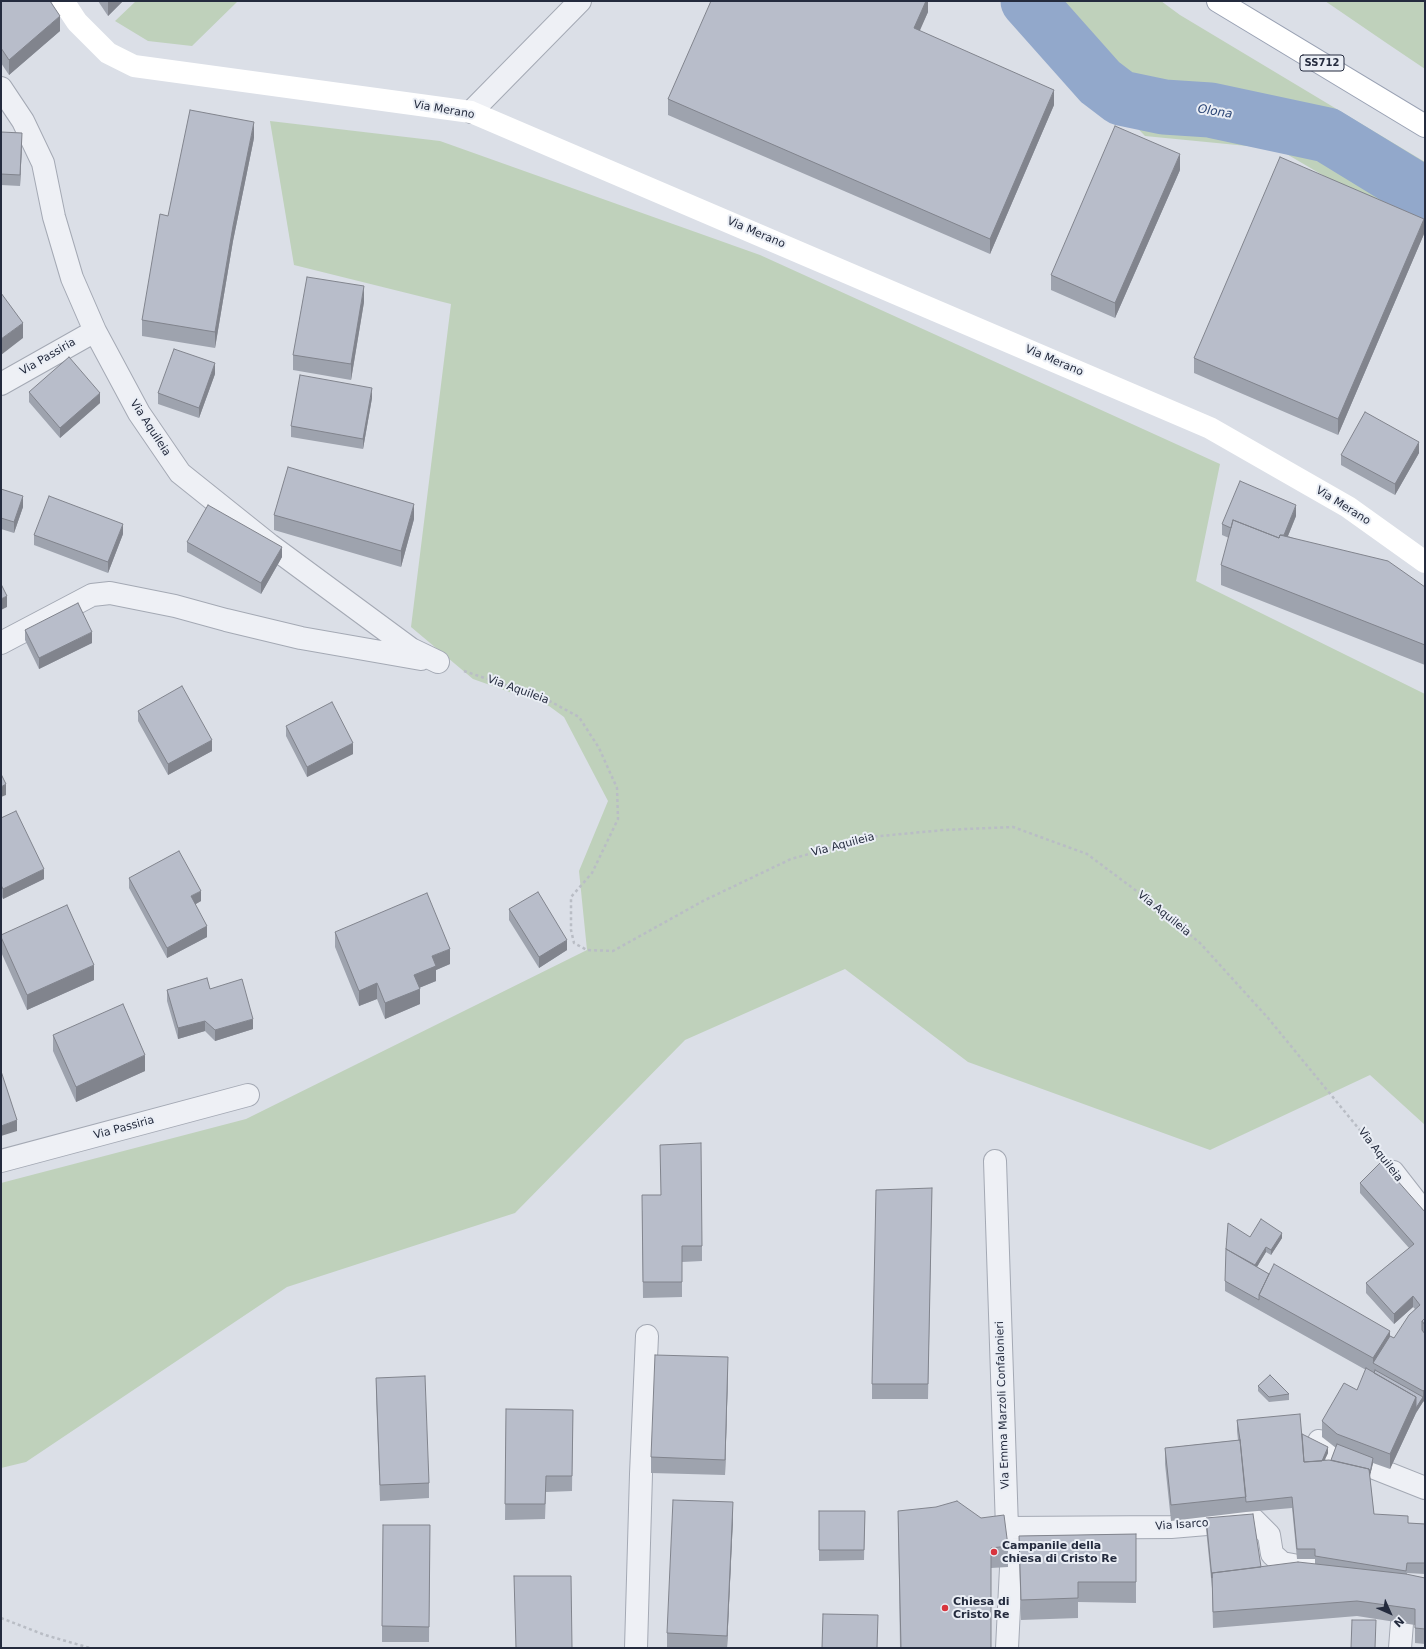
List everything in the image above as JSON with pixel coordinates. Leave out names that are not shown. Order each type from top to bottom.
[{"type":"street","name":"Via Merano","points":[[63,1],[77,22],[108,52],[134,66],[471,112],[1210,428],[1348,507],[1425,562]]},
{"type":"street","points":[[471,112],[580,1]]},
{"type":"street","name":"SS712","points":[[1218,1],[1425,126]]},
{"type":"street","name":"Via Aquileia","points":[[1,88],[24,121],[43,163],[54,217],[72,278],[95,331],[138,413],[180,473],[270,545],[411,649],[438,662]]},
{"type":"street","name":"Via Passiria","points":[[1,384],[95,331]]},
{"type":"street","points":[[1,642],[92,596],[110,593],[175,606],[301,638],[438,662]]},
{"type":"street","name":"Via Passiria","points":[[1,1161],[248,1095]]},
{"type":"street","name":"Via Emma Marzoli Confalonieri","points":[[995,1161],[1007,1528],[1011,1568],[1007,1648]]},
{"type":"street","name":"Via Aquileia","points":[[1393,1172],[1425,1213]]},
{"type":"street","points":[[636,1648],[641,1474],[648,1336]]},
{"type":"street","points":[[1372,1468],[1425,1488]]},
{"type":"street","name":"Via Isarco","points":[[1007,1528],[1171,1527],[1254,1520],[1269,1535],[1272,1554],[1282,1563],[1336,1572]]},
{"type":"street","points":[[1400,1648],[1402,1623]]},
{"type":"path","name":"Via Aquileia","points":[[438,662],[544,698],[579,717],[599,748],[617,788],[618,819],[592,872],[571,897],[571,930],[574,943],[587,950],[613,951],[703,901],[791,859],[870,837],[944,830],[1013,827],[1087,854],[1142,895],[1200,943],[1268,1018],[1352,1119],[1393,1172]]},
{"type":"path","points":[[1,1618],[46,1635],[90,1648]]},
{"type":"green space","points":[[136,1],[238,1],[192,46],[148,41],[115,21]]},
{"type":"green space","points":[[1015,1],[1161,1],[1180,15],[1425,162],[1425,235],[1278,149],[1145,136]]},
{"type":"green space","points":[[1325,1],[1425,1],[1425,69],[1385,42]]},
{"type":"green space","points":[[270,121],[440,141],[760,255],[1220,464],[1196,581],[1425,694],[1425,1125],[1370,1075],[1210,1150],[968,1062],[845,969],[685,1040],[515,1213],[287,1287],[26,1462],[1,1468],[1,1183],[246,1119],[587,950],[579,871],[608,801],[564,717],[549,706],[473,679],[411,627],[451,304],[294,265]]},
{"type":"building","points":[[1,1],[50,1],[60,16],[9,60],[1,48]]},
{"type":"building","points":[[711,1],[926,1],[914,28],[1054,90],[990,239],[668,99]]},
{"type":"building","points":[[190,110],[254,122],[233,226],[215,332],[142,320],[160,214],[168,216]]},
{"type":"building","points":[[1115,126],[1180,154],[1115,303],[1051,275]]},
{"type":"building","points":[[1,132],[22,133],[20,175],[1,174]]},
{"type":"building","points":[[1280,157],[1424,219],[1338,419],[1194,358]]},
{"type":"building","points":[[307,277],[364,286],[351,364],[293,355]]},
{"type":"building","points":[[1,293],[23,323],[1,339]]},
{"type":"building","points":[[174,349],[215,363],[199,408],[158,393]]},
{"type":"building","points":[[69,357],[100,393],[60,428],[29,392]]},
{"type":"building","points":[[300,375],[372,388],[363,439],[291,426]]},
{"type":"building","points":[[1365,412],[1419,442],[1395,484],[1341,455]]},
{"type":"building","points":[[288,467],[414,504],[401,551],[274,515]]},
{"type":"building","points":[[1240,481],[1296,505],[1284,535],[1280,535],[1279,538],[1233,520],[1231,528],[1222,524]]},
{"type":"building","points":[[1,489],[23,496],[14,522],[1,518]]},
{"type":"building","points":[[49,496],[123,524],[108,562],[34,535]]},
{"type":"building","points":[[208,505],[282,547],[261,583],[187,542]]},
{"type":"building","points":[[1233,520],[1279,538],[1280,535],[1388,561],[1425,587],[1425,645],[1221,565]]},
{"type":"building","points":[[1,584],[7,596],[1,599]]},
{"type":"building","points":[[78,603],[92,632],[39,658],[25,630]]},
{"type":"building","points":[[182,686],[212,740],[168,764],[138,711]]},
{"type":"building","points":[[332,702],[353,743],[307,767],[286,726]]},
{"type":"building","points":[[1,774],[6,784],[1,787]]},
{"type":"building","points":[[16,811],[44,869],[3,889],[1,885],[1,818]]},
{"type":"building","points":[[179,851],[201,891],[191,896],[207,926],[167,948],[129,878]]},
{"type":"building","points":[[538,892],[567,940],[539,957],[509,909]]},
{"type":"building","points":[[427,893],[450,949],[432,956],[436,966],[414,975],[420,989],[385,1003],[377,983],[359,991],[335,932]]},
{"type":"building","points":[[67,905],[94,965],[27,995],[1,935]]},
{"type":"building","points":[[207,978],[210,989],[242,979],[253,1019],[215,1030],[205,1021],[178,1028],[167,990]]},
{"type":"building","points":[[123,1004],[145,1055],[76,1087],[53,1035]]},
{"type":"building","points":[[1,1071],[17,1120],[1,1126]]},
{"type":"building","points":[[701,1143],[702,1246],[682,1246],[682,1282],[643,1282],[642,1195],[661,1195],[660,1145]]},
{"type":"building","points":[[1381,1162],[1425,1212],[1425,1318],[1422,1321],[1422,1330],[1425,1334],[1425,1389],[1423,1391],[1373,1363],[1390,1336],[1394,1338],[1409,1315],[1420,1305],[1413,1296],[1394,1314],[1366,1283],[1414,1244],[1360,1183]]},
{"type":"building","points":[[932,1188],[928,1384],[872,1384],[876,1190]]},
{"type":"building","points":[[1261,1219],[1282,1233],[1271,1250],[1266,1247],[1255,1265],[1226,1249],[1228,1223],[1250,1237]]},
{"type":"building","points":[[1226,1249],[1269,1274],[1259,1295],[1259,1300],[1225,1281]]},
{"type":"building","points":[[1274,1264],[1390,1331],[1373,1358],[1259,1295]]},
{"type":"building","points":[[1425,1318],[1425,1325],[1422,1321]]},
{"type":"building","points":[[655,1355],[728,1357],[725,1460],[651,1457]]},
{"type":"building","points":[[1366,1368],[1416,1397],[1390,1454],[1337,1434],[1322,1421],[1344,1383],[1357,1390]]},
{"type":"building","points":[[1375,1370],[1423,1397],[1416,1408],[1416,1397],[1374,1373]]},
{"type":"building","points":[[1270,1375],[1289,1394],[1269,1397],[1258,1386]]},
{"type":"building","points":[[425,1376],[429,1483],[380,1485],[376,1378]]},
{"type":"building","points":[[506,1409],[573,1410],[572,1476],[546,1476],[545,1504],[505,1504]]},
{"type":"building","points":[[1300,1414],[1304,1462],[1329,1460],[1369,1469],[1374,1514],[1408,1516],[1408,1523],[1425,1524],[1425,1563],[1407,1563],[1406,1571],[1315,1556],[1315,1549],[1297,1549],[1292,1497],[1246,1502],[1237,1420]]},
{"type":"building","points":[[1302,1434],[1328,1447],[1322,1461],[1304,1462]]},
{"type":"building","points":[[1240,1440],[1246,1497],[1171,1505],[1165,1448]]},
{"type":"building","points":[[1337,1444],[1373,1458],[1370,1473],[1369,1469],[1331,1460]]},
{"type":"building","points":[[673,1500],[733,1502],[727,1636],[667,1633]]},
{"type":"building","name":"Chiesa di Cristo Re","points":[[957,1501],[981,1518],[1004,1515],[1008,1546],[991,1548],[991,1648],[901,1648],[898,1511],[936,1507]]},
{"type":"building","points":[[819,1511],[865,1511],[864,1550],[819,1550]]},
{"type":"building","points":[[1253,1514],[1261,1567],[1212,1573],[1212,1578],[1206,1518]]},
{"type":"building","points":[[383,1525],[430,1525],[429,1627],[382,1626]]},
{"type":"building","points":[[1136,1534],[1136,1582],[1078,1582],[1078,1598],[1021,1600],[1019,1536]]},
{"type":"building","points":[[1298,1562],[1406,1574],[1425,1578],[1425,1629],[1415,1628],[1415,1609],[1357,1601],[1213,1612],[1212,1573]]},
{"type":"building","points":[[514,1576],[571,1576],[572,1648],[516,1648]]},
{"type":"building","points":[[823,1614],[878,1615],[877,1648],[822,1648]]},
{"type":"building","points":[[1352,1620],[1376,1620],[1375,1648],[1351,1648]]},
{"type":"waterway","name":"Olona","points":[[1028,1],[1100,82],[1121,98],[1164,107],[1210,110],[1327,135],[1425,195]]},
{"type":"place","name":"Campanile della chiesa di Cristo Re","points":[[994,1552]]},
{"type":"place","name":"Chiesa di Cristo Re","points":[[945,1608]]}]
